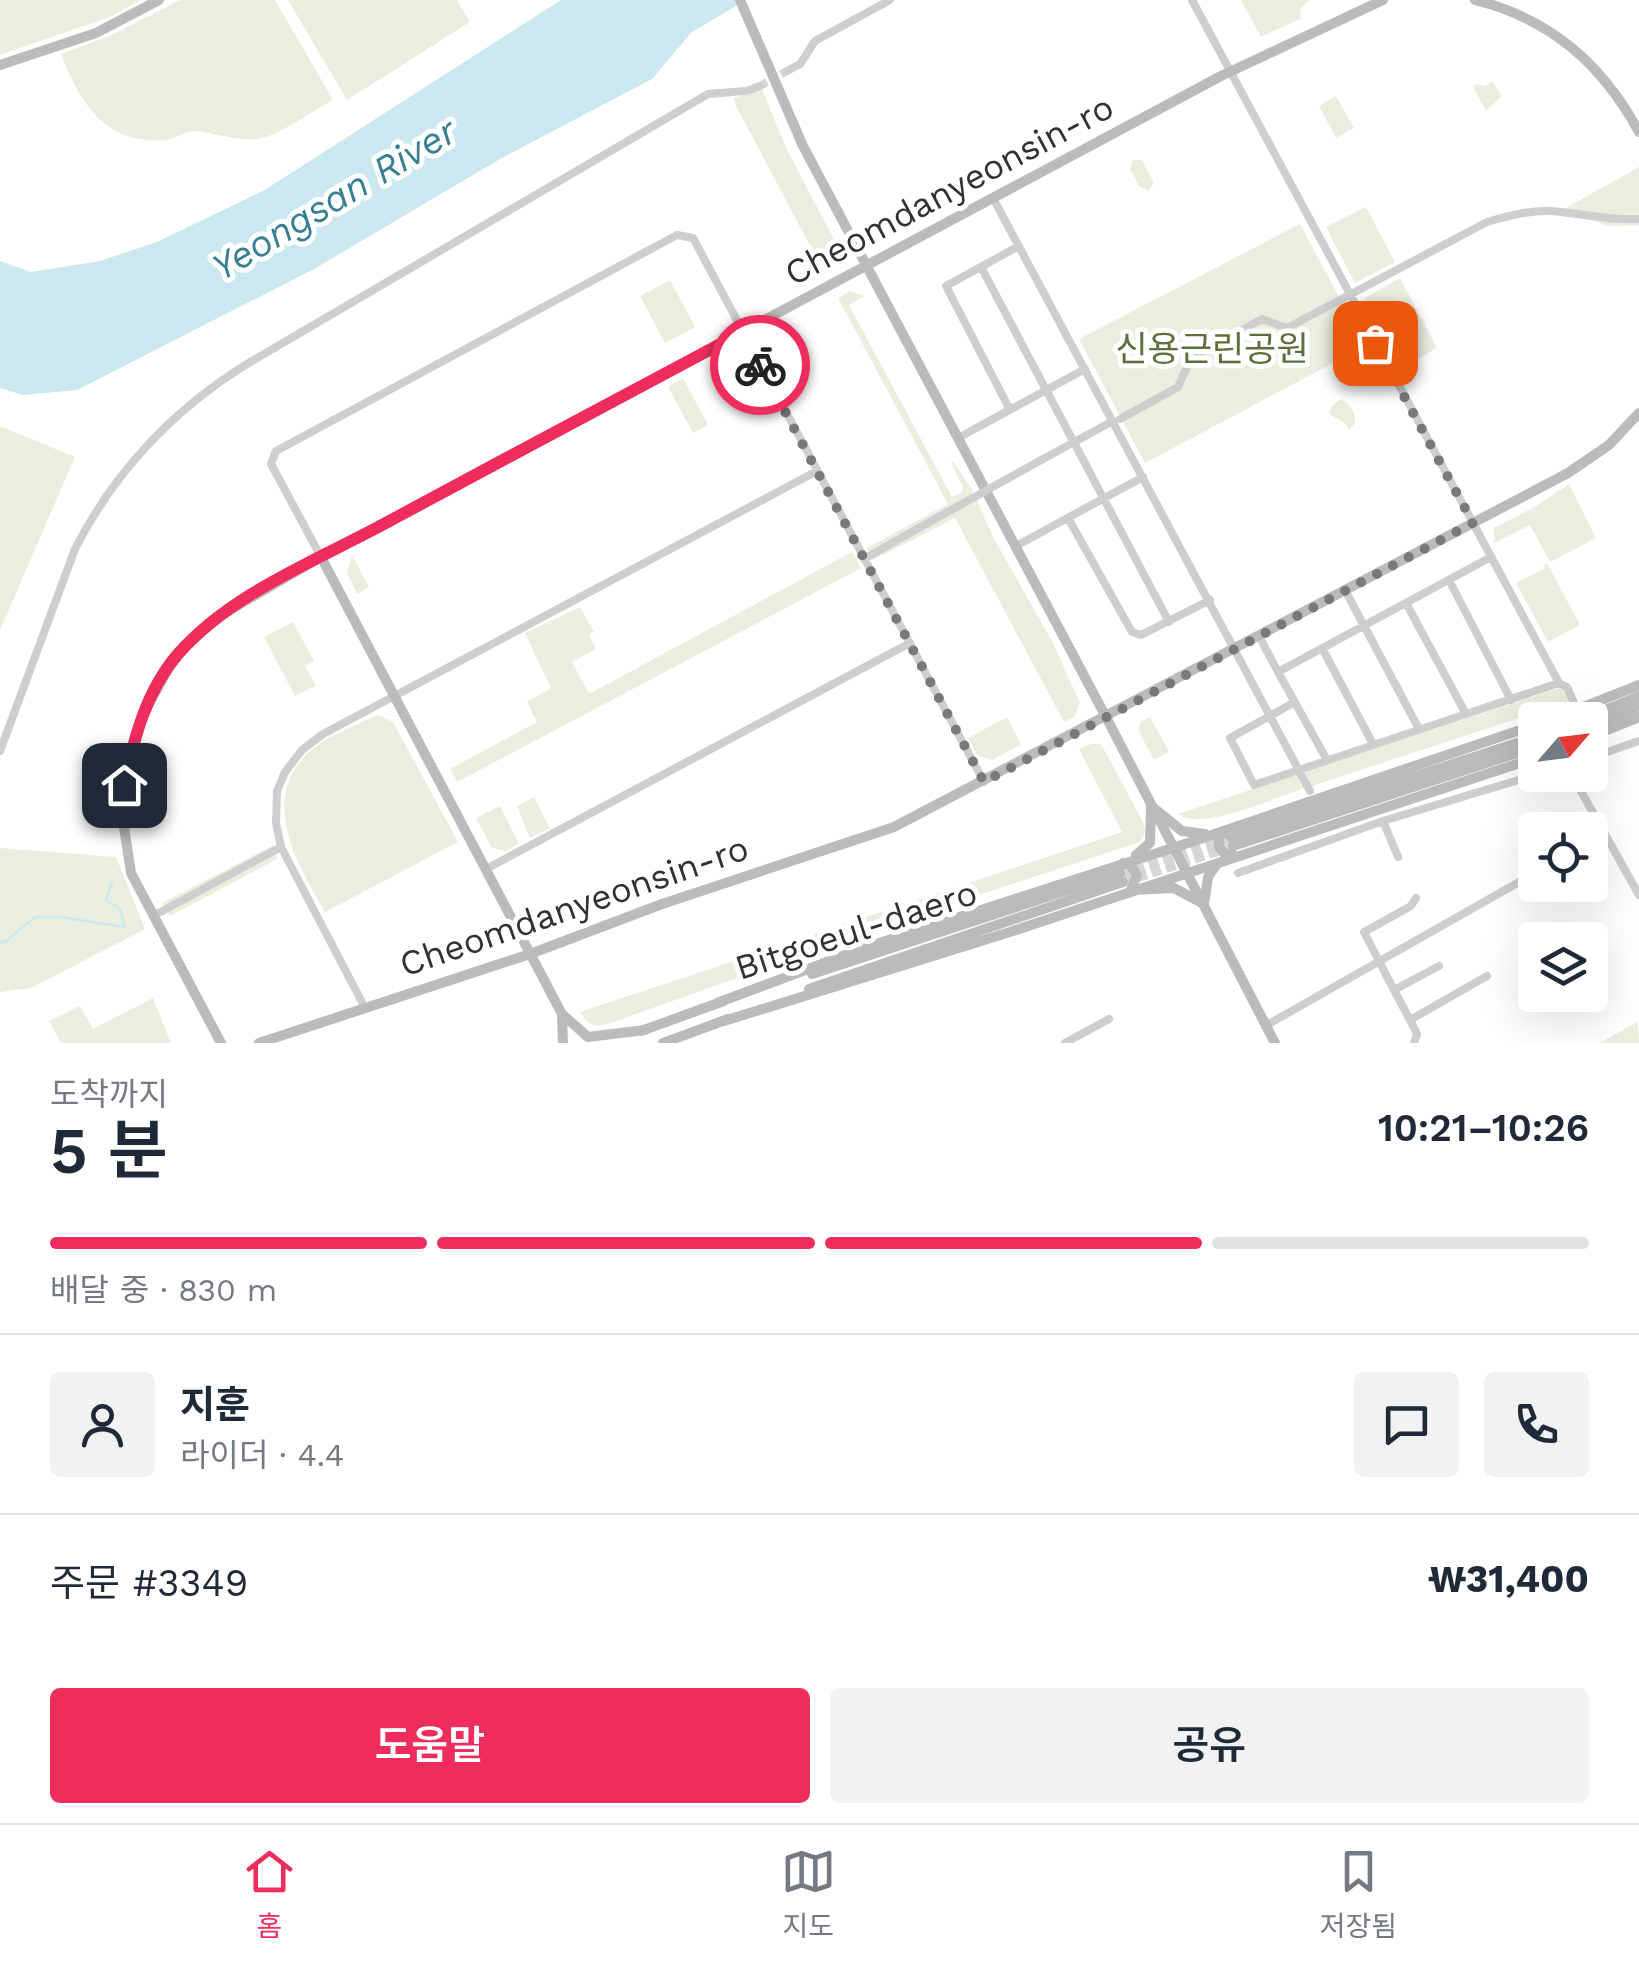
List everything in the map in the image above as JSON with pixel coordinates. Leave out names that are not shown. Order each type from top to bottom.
[{"type":"street","points":[[0,65],[96,33],[158,0]]},
{"type":"street","points":[[740,0],[803,146],[1275,1043]]},
{"type":"street","points":[[787,72],[800,64],[815,40],[890,0]]},
{"type":"street","name":"Cheomdanyeonsin-ro","points":[[221,1043],[131,874],[124,827],[124,785],[141,718],[175,657],[197,634],[216,618],[321,557],[866,265],[1231,71],[1382,0]]},
{"type":"street","points":[[1474,0],[1515,6],[1556,34],[1596,68],[1639,132]]},
{"type":"street","points":[[1193,2],[1559,684]]},
{"type":"street","points":[[0,751],[89,521],[134,460],[180,413],[247,364],[708,94],[746,92],[760,86]]},
{"type":"street","points":[[993,198],[1116,420],[1310,791]]},
{"type":"street","points":[[864,558],[1180,385],[1191,358],[1262,318],[1287,328],[1487,222],[1512,215],[1546,211],[1615,220],[1639,219]]},
{"type":"street","points":[[645,1030],[588,1037],[562,1014],[271,464],[276,451],[678,235],[693,238],[984,782]]},
{"type":"street","points":[[1010,410],[946,286],[1019,246]]},
{"type":"street","points":[[981,267],[1169,622]]},
{"type":"street","points":[[958,438],[1085,369]]},
{"type":"street","name":"Cheomdanyeonsin-ro","points":[[259,1043],[530,954],[662,904],[894,826],[1591,460],[1639,413]]},
{"type":"street","points":[[364,1006],[281,848],[275,812],[277,791],[291,761],[322,734],[816,471]]},
{"type":"street","points":[[1016,546],[1143,477]]},
{"type":"street","points":[[1068,518],[1132,632],[1141,636],[1210,600]]},
{"type":"street","points":[[1278,672],[1491,556]]},
{"type":"street","points":[[1448,580],[1512,700]]},
{"type":"street","points":[[1346,590],[1419,729]]},
{"type":"street","points":[[1406,603],[1466,714]]},
{"type":"street","points":[[1259,636],[1327,760]]},
{"type":"street","points":[[486,869],[910,643]]},
{"type":"street","points":[[1322,648],[1373,744]]},
{"type":"street","points":[[1295,702],[1230,738],[1254,784],[1559,684],[1567,686],[1574,702]]},
{"type":"street","points":[[1596,702],[1639,685]]},
{"type":"street","points":[[1608,709],[1639,696]]},
{"type":"street","points":[[1608,719],[1639,706]]},
{"type":"street","points":[[1608,730],[1639,717]]},
{"type":"street","points":[[1204,904],[1208,877],[1233,842],[1518,732]]},
{"type":"street","points":[[1608,752],[1639,741]]},
{"type":"street","points":[[1233,842],[1518,743]]},
{"type":"street","points":[[1233,842],[1518,752]]},
{"type":"street","points":[[1151,806],[1182,831],[1233,842],[1518,763]]},
{"type":"street","points":[[1238,873],[1382,821],[1518,780]]},
{"type":"street","points":[[1124,877],[1150,842],[1151,806]]},
{"type":"street","points":[[1382,821],[1398,857]]},
{"type":"street","points":[[1124,877],[1174,848],[1213,835]]},
{"type":"street","points":[[1608,840],[1639,895]]},
{"type":"street","points":[[153,916],[281,848]]},
{"type":"street","points":[[1124,877],[1187,871],[1221,862]]},
{"type":"street","points":[[1124,877],[1174,888],[1204,904]]},
{"type":"street","name":"Bitgoeul-daero","points":[[610,1043],[718,1003],[1124,877]]},
{"type":"street","name":"Bitgoeul-daero","points":[[663,1043],[874,976],[1124,877]]},
{"type":"street","points":[[1265,1026],[1518,883]]},
{"type":"street","points":[[1414,1043],[1417,1034],[1364,932],[1411,906],[1416,898]]},
{"type":"street","points":[[1394,990],[1439,966]]},
{"type":"street","points":[[1410,1020],[1487,976]]},
{"type":"street","points":[[562,1014],[563,1043]]},
{"type":"street","points":[[1066,1043],[1109,1018]]},
{"type":"green space","points":[[0,0],[140,0],[112,16],[0,55]]},
{"type":"green space","points":[[180,0],[275,0],[333,100],[257,139],[195,131],[166,140],[145,140],[111,128],[86,104],[61,54],[112,35]]},
{"type":"green space","points":[[288,0],[457,0],[470,22],[347,100]]},
{"type":"green space","points":[[1241,0],[1309,1],[1301,8],[1300,19],[1261,37]]},
{"type":"green space","points":[[1492,81],[1502,96],[1486,111],[1473,87]]},
{"type":"green space","points":[[762,89],[786,148],[838,247],[837,258],[825,274],[734,102],[734,98]]},
{"type":"green space","points":[[1336,96],[1354,128],[1336,138],[1319,106]]},
{"type":"green space","points":[[1133,160],[1142,160],[1154,183],[1148,191],[1139,186],[1130,169]]},
{"type":"green space","points":[[1639,167],[1639,225],[1607,226],[1564,209]]},
{"type":"green space","points":[[1366,207],[1395,262],[1355,283],[1326,227]]},
{"type":"green space","name":"신용근린공원","points":[[1300,224],[1365,346],[1145,463],[1079,339]]},
{"type":"green space","points":[[1400,278],[1437,348],[1401,368],[1365,298]]},
{"type":"green space","points":[[670,280],[695,327],[665,343],[640,296]]},
{"type":"green space","points":[[850,291],[864,296],[849,305],[952,497],[962,492],[963,487],[953,462],[972,489],[993,537],[1053,643],[1080,703],[1074,717],[1064,722],[955,518],[873,560],[867,548],[948,504],[838,298]]},
{"type":"green space","points":[[683,378],[708,425],[693,433],[668,387]]},
{"type":"green space","points":[[1341,399],[1355,415],[1349,430],[1329,414],[1332,405]]},
{"type":"green space","points":[[0,426],[75,457],[0,630]]},
{"type":"green space","points":[[1569,484],[1596,538],[1550,562],[1530,525],[1494,543],[1494,528]]},
{"type":"green space","points":[[852,552],[861,568],[457,782],[450,769],[537,722],[527,702],[551,688],[525,633],[580,607],[594,632],[589,635],[596,649],[572,662],[589,694]]},
{"type":"green space","points":[[352,555],[369,587],[357,594],[347,573]]},
{"type":"green space","points":[[1547,563],[1580,625],[1548,642],[1516,583],[1544,569]]},
{"type":"green space","points":[[293,622],[314,661],[305,666],[316,686],[295,696],[264,637]]},
{"type":"green space","points":[[1562,687],[1571,700],[1518,702],[1518,718],[1312,786],[1305,772]]},
{"type":"green space","points":[[377,715],[393,722],[458,842],[325,912],[293,851],[284,807],[287,786],[297,766],[314,748]]},
{"type":"green space","points":[[1007,717],[1021,745],[992,760],[977,755],[968,738]]},
{"type":"green space","points":[[1150,717],[1169,752],[1154,760],[1138,730],[1141,722]]},
{"type":"green space","points":[[1100,744],[1105,751],[1144,824],[1140,842],[866,932],[608,1024],[591,1024],[580,1012],[1122,832],[1079,749]]},
{"type":"green space","points":[[1298,774],[1305,788],[1259,805],[1204,819],[1178,814]]},
{"type":"green space","points":[[534,797],[550,828],[530,838],[517,806]]},
{"type":"green space","points":[[500,806],[519,844],[506,851],[492,848],[476,818]]},
{"type":"green space","points":[[274,845],[277,859],[170,916],[162,903]]},
{"type":"green space","points":[[0,848],[116,857],[145,929],[31,988],[0,992]]},
{"type":"green space","points":[[153,998],[171,1043],[61,1043],[49,1021],[80,1006],[93,1029]]},
{"type":"green space","points":[[1638,1022],[1639,1043],[1599,1043]]},
{"type":"water","name":"Yeongsan River","points":[[561,0],[746,0],[692,32],[652,79],[500,159],[314,269],[77,390],[23,395],[0,388],[0,261],[31,272],[100,261],[157,242],[263,191]]},
{"type":"waterway","points":[[0,942],[35,917],[125,927],[120,909],[106,900],[112,882]]},
{"type":"tunnel","points":[[760,86],[787,71]]},
{"type":"tunnel","points":[[1120,873],[1231,837]]},
{"type":"tunnel","points":[[1123,882],[1233,846]]},
{"type":"way so far","points":[[760,365],[984,782],[1473,523],[1375,343]]},
{"type":"route","points":[[124,785],[141,718],[158,684],[175,657],[216,618],[321,557],[743,332],[760,365]]}]
